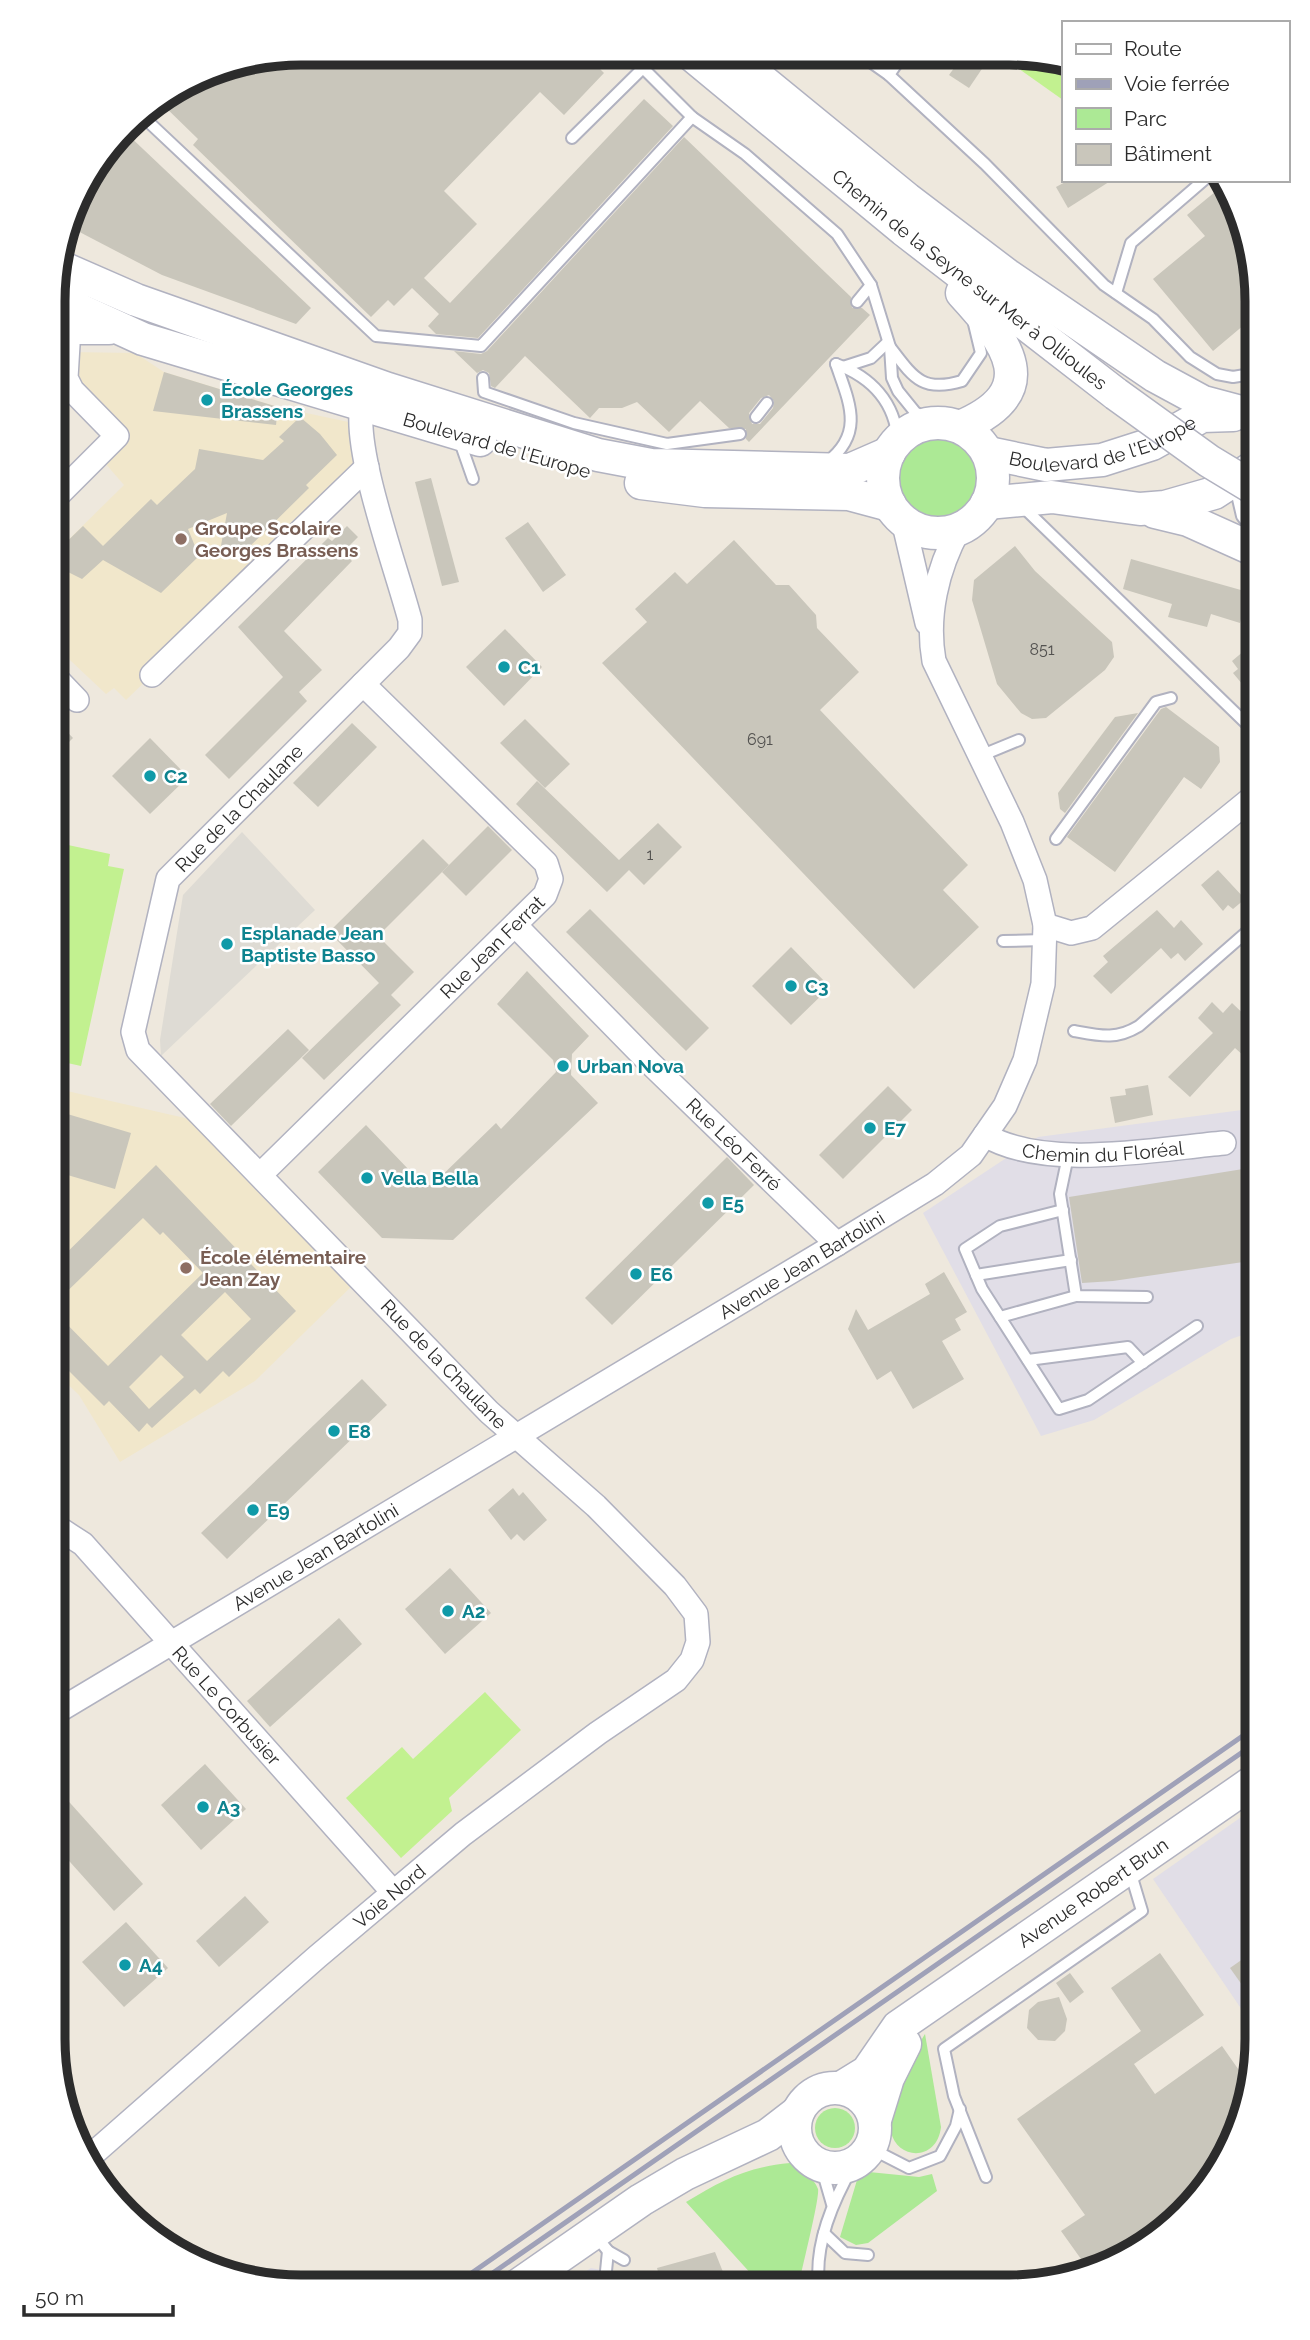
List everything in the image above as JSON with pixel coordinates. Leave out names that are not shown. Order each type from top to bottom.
[{"type":"street","name":"Chemin de la Seyne sur Mer à Ollioules","points":[[704,65],[904,230],[1119,390],[1245,474]]},
{"type":"street","name":"Chemin de la Seyne sur Mer à Ollioules","points":[[732,65],[1119,390]]},
{"type":"street","points":[[743,65],[907,199],[1007,275],[1156,376],[1203,402],[1245,412]]},
{"type":"street","points":[[904,230],[995,332],[1012,364],[1012,380],[1006,396],[997,407],[947,425],[920,426],[893,447],[883,479],[896,513],[929,633]]},
{"type":"street","name":"Boulevard de l'Europe","points":[[67,270],[136,300],[334,370],[367,394],[457,433],[592,473],[641,483],[705,491],[849,494],[896,513]]},
{"type":"street","name":"Boulevard de l'Europe","points":[[65,300],[116,328],[143,339],[611,458],[650,465],[849,470],[893,447]]},
{"type":"street","name":"Boulevard de l'Europe","points":[[116,328],[136,323],[308,374],[334,370]]},
{"type":"street","points":[[65,328],[116,328]]},
{"type":"street","points":[[65,366],[66,378],[72,390],[117,436],[65,488]]},
{"type":"street","name":"Rue de la Chaulane","points":[[367,394],[358,424],[410,620],[410,633],[363,684],[168,879],[133,1032],[138,1050],[515,1437],[596,1506],[676,1586],[696,1614],[698,1642]]},
{"type":"street","name":"Boulevard de l'Europe","points":[[988,453],[1046,465],[1102,460],[1153,444],[1202,416],[1245,414]]},
{"type":"street","points":[[947,425],[980,442],[988,453],[1001,500]]},
{"type":"street","points":[[152,675],[368,467]]},
{"type":"street","points":[[1140,509],[1190,503],[1245,482]]},
{"type":"street","points":[[896,513],[929,533],[959,529],[1001,500],[1052,497],[1140,509],[1188,520],[1245,546]]},
{"type":"street","name":"Avenue Jean Bartolini","points":[[65,1707],[837,1244],[935,1184],[971,1155],[1005,1106],[1025,1060],[1043,984],[1045,933],[1035,880],[934,661],[929,633],[941,563],[959,529]]},
{"type":"street","name":"Rue Jean Ferrat","points":[[261,1174],[545,895],[551,879],[546,863],[363,684]]},
{"type":"street","points":[[65,687],[77,699]]},
{"type":"street","points":[[1045,933],[1071,933],[1092,928],[1245,804]]},
{"type":"street","name":"Rue Léo Ferré","points":[[514,925],[651,1064],[837,1244]]},
{"type":"street","name":"Chemin du Floréal","points":[[985,1135],[998,1143],[1068,1156],[1224,1143]]},
{"type":"street","name":"Rue Le Corbusier","points":[[65,1532],[78,1538],[173,1642],[393,1892]]},
{"type":"street","name":"Voie Nord","points":[[94,2153],[393,1892],[544,1773],[676,1681],[692,1660],[698,1642]]},
{"type":"street","name":"Avenue Robert Brun","points":[[841,2088],[867,2072],[898,2026],[1245,1787]]},
{"type":"street","name":"Avenue Robert Brun","points":[[866,2144],[897,2057],[928,2006]]},
{"type":"street","points":[[539,2275],[601,2241],[674,2180],[768,2134],[798,2112],[816,2093],[841,2088],[863,2098],[866,2144],[832,2168],[767,2149],[725,2156]]},
{"type":"street","points":[[798,2112],[795,2134],[812,2160]]},
{"type":"lane","points":[[639,65],[692,117],[745,153],[836,234],[871,285],[889,344],[892,378],[898,391],[915,412],[947,425]]},
{"type":"lane","points":[[875,65],[985,164],[1104,285],[1153,319],[1190,357],[1206,368],[1233,377],[1245,375]]},
{"type":"lane","points":[[889,75],[896,65]]},
{"type":"lane","points":[[572,138],[643,68]]},
{"type":"lane","points":[[148,121],[376,336],[481,346],[692,117]]},
{"type":"lane","points":[[1116,293],[1131,243],[1201,182]]},
{"type":"lane","points":[[857,302],[871,285]]},
{"type":"lane","points":[[889,344],[908,370],[924,384],[944,386],[962,381],[981,353],[978,332],[959,289]]},
{"type":"lane","points":[[839,366],[871,358],[889,344]]},
{"type":"lane","points":[[839,366],[874,386],[884,398],[892,412],[893,447]]},
{"type":"lane","points":[[810,470],[841,451],[849,434],[851,410],[839,366]]},
{"type":"lane","points":[[483,378],[484,393],[574,423],[667,444],[740,434]]},
{"type":"lane","points":[[755,417],[767,403]]},
{"type":"lane","points":[[457,433],[473,479]]},
{"type":"lane","points":[[1001,500],[1245,723]]},
{"type":"lane","points":[[1056,839],[1156,702],[1171,698]]},
{"type":"lane","points":[[980,756],[1019,740]]},
{"type":"lane","points":[[1003,941],[1045,933]]},
{"type":"lane","points":[[1074,1031],[1102,1037],[1122,1036],[1131,1031],[1245,933]]},
{"type":"lane","points":[[1068,1156],[1060,1194],[1076,1296]]},
{"type":"lane","points":[[1063,1210],[1000,1226],[965,1249],[976,1275],[1000,1317],[1059,1409],[1088,1400],[1197,1326]]},
{"type":"lane","points":[[976,1275],[1071,1260]]},
{"type":"lane","points":[[1000,1317],[1076,1296],[1147,1297]]},
{"type":"lane","points":[[1028,1360],[1128,1347],[1143,1363]]},
{"type":"lane","points":[[986,2176],[960,2109],[944,2049],[1142,1911],[1128,1867]]},
{"type":"lane","points":[[817,2275],[824,2232],[832,2204],[866,2144],[909,2168],[940,2155],[956,2126],[960,2109]]},
{"type":"lane","points":[[812,2160],[832,2204]]},
{"type":"lane","points":[[824,2232],[845,2253],[869,2255]]},
{"type":"lane","points":[[601,2241],[624,2260]]},
{"type":"lane","points":[[601,2241],[606,2271]]},
{"type":"shaded area","name":"Groupe Scolaire Georges Brassens","points":[[67,352],[135,353],[164,372],[278,407],[358,424],[367,467],[126,700],[114,688],[106,694],[65,655],[65,543],[124,485],[98,455],[117,436],[72,390]]},
{"type":"shaded area","name":"Esplanade Jean Baptiste Basso","points":[[242,832],[315,910],[161,1056],[160,1040],[183,895]]},
{"type":"shaded area","points":[[65,1091],[211,1124],[360,1278],[255,1381],[120,1462],[79,1395],[65,1382]]},
{"type":"shaded area","points":[[1245,1110],[1245,1334],[1231,1339],[1094,1420],[1041,1436],[923,1213],[1038,1137]]},
{"type":"shaded area","points":[[1245,1814],[1245,2014],[1153,1879]]},
{"type":"shaded area","points":[[591,2268],[622,2275],[580,2275]]},
{"type":"green space","points":[[1014,65],[1062,71],[1062,99]]},
{"type":"green space","points":[[939,424],[960,428],[977,440],[989,457],[993,478],[989,499],[977,516],[960,528],[939,532],[918,528],[901,516],[889,499],[885,478],[889,457],[901,440],[918,428]]},
{"type":"green space","points":[[65,844],[110,854],[108,866],[124,869],[81,1066],[65,1062]]},
{"type":"green space","points":[[485,1692],[521,1730],[449,1798],[452,1811],[401,1858],[346,1798],[402,1747],[413,1759]]},
{"type":"green space","points":[[925,2034],[941,2127],[932,2146],[917,2153],[908,2152],[895,2141],[890,2120],[900,2081]]},
{"type":"green space","points":[[835,2108],[843,2109],[849,2114],[854,2120],[854,2136],[849,2142],[843,2147],[835,2148],[827,2147],[821,2142],[816,2136],[815,2128],[816,2120],[821,2114],[827,2109]]},
{"type":"green space","points":[[790,2163],[810,2177],[818,2189],[801,2275],[752,2275],[686,2202],[735,2176]]},
{"type":"green space","points":[[869,2172],[919,2177],[932,2174],[937,2191],[868,2243],[856,2245],[840,2237],[857,2180]]},
{"type":"building","points":[[301,65],[596,65],[604,73],[564,115],[540,92],[444,191],[477,224],[424,278],[450,303],[644,99],[673,126],[478,338],[436,334],[428,326],[439,314],[412,288],[394,306],[388,300],[371,317],[193,145],[198,139],[166,108],[196,89],[255,69]]},
{"type":"building","points":[[956,65],[985,65],[969,88],[949,75]]},
{"type":"building","points":[[131,137],[311,308],[296,324],[162,275],[76,230],[89,196],[114,157]]},
{"type":"building","points":[[684,137],[851,297],[852,308],[862,308],[870,315],[749,442],[746,439],[746,429],[729,428],[700,401],[669,432],[637,402],[622,408],[599,408],[590,418],[525,356],[495,388],[491,386],[489,373],[483,370],[477,373],[454,351],[481,354],[487,351]],"holes":[[[769,395],[774,401],[773,408],[760,424],[752,424],[749,413],[761,398]]]},
{"type":"building","points":[[1065,182],[1109,182],[1068,208],[1056,187]]},
{"type":"building","points":[[1217,190],[1233,225],[1243,270],[1245,324],[1213,351],[1153,279],[1205,236],[1187,215]]},
{"type":"building","name":"École Georges Brassens","points":[[164,372],[278,407],[276,425],[153,411]]},
{"type":"building","points":[[300,417],[320,434],[337,455],[306,485],[309,488],[241,555],[220,551],[227,513],[188,529],[199,556],[161,593],[103,560],[82,579],[65,570],[65,543],[83,526],[103,546],[151,499],[157,505],[195,469],[199,449],[263,460],[284,441],[279,437]]},
{"type":"building","points":[[431,478],[459,582],[442,586],[415,482]]},
{"type":"building","points":[[528,522],[566,575],[543,592],[505,538]]},
{"type":"building","points":[[347,526],[358,537],[343,552],[352,561],[284,631],[322,670],[299,692],[307,701],[229,779],[205,755],[283,677],[238,627],[328,538],[332,541]]},
{"type":"building","points":[[734,540],[776,585],[789,585],[816,615],[817,628],[859,672],[820,710],[968,865],[943,890],[979,927],[914,989],[602,663],[647,622],[635,609],[675,572],[687,584]]},
{"type":"building","points":[[1015,546],[1035,571],[1112,642],[1114,657],[1105,670],[1046,718],[1032,719],[1021,713],[997,684],[972,600],[974,580]]},
{"type":"building","points":[[1131,559],[1245,591],[1245,604],[1240,623],[1211,614],[1207,627],[1168,617],[1172,604],[1123,589]]},
{"type":"building","name":"C1","points":[[505,629],[542,667],[504,706],[466,667]]},
{"type":"building","points":[[1245,650],[1243,685],[1233,673],[1238,669],[1232,661]]},
{"type":"building","points":[[1166,707],[1219,747],[1220,762],[1201,789],[1184,777],[1115,872],[1067,837],[1161,709]]},
{"type":"building","points":[[1138,713],[1065,813],[1060,809],[1058,793],[1115,717]]},
{"type":"building","points":[[525,719],[570,764],[545,788],[500,743]]},
{"type":"building","points":[[352,723],[377,747],[318,807],[293,783]]},
{"type":"building","points":[[65,730],[73,738],[65,746]]},
{"type":"building","name":"C2","points":[[150,738],[188,777],[150,814],[112,776]]},
{"type":"building","points":[[537,781],[619,860],[658,823],[682,847],[644,885],[629,870],[607,892],[516,804]]},
{"type":"building","points":[[488,826],[512,850],[466,896],[442,872]]},
{"type":"building","points":[[423,839],[449,865],[378,936],[414,972],[391,995],[401,1005],[324,1080],[302,1058],[379,983],[333,936],[338,932],[333,928]]},
{"type":"building","points":[[1218,870],[1245,899],[1233,909],[1228,905],[1223,911],[1201,885]]},
{"type":"building","points":[[590,909],[709,1028],[686,1051],[566,932]]},
{"type":"building","points":[[1157,910],[1174,928],[1181,920],[1203,944],[1185,961],[1178,953],[1171,959],[1161,948],[1111,994],[1093,976],[1108,962],[1103,956]]},
{"type":"building","name":"C3","points":[[791,947],[830,987],[791,1025],[752,986]]},
{"type":"building","name":"Vella Bella","points":[[527,971],[589,1036],[572,1054],[571,1075],[598,1103],[453,1240],[382,1238],[318,1172],[366,1125],[411,1172],[411,1185],[432,1185],[496,1123],[501,1129],[556,1072],[553,1060],[497,1004]]},
{"type":"building","points":[[1212,1002],[1223,1013],[1232,1003],[1245,1015],[1245,1055],[1235,1048],[1190,1097],[1168,1077],[1213,1033],[1198,1018]]},
{"type":"building","points":[[288,1029],[309,1050],[231,1126],[210,1104]]},
{"type":"building","points":[[1148,1085],[1153,1115],[1115,1123],[1110,1097],[1126,1095],[1125,1089]]},
{"type":"building","name":"E7","points":[[888,1086],[912,1110],[843,1179],[819,1155]]},
{"type":"building","points":[[65,1113],[131,1133],[115,1189],[65,1174]]},
{"type":"building","points":[[1241,1148],[1245,1148],[1245,1262],[1082,1283],[1069,1197],[1243,1169]]},
{"type":"building","points":[[727,1157],[754,1185],[612,1325],[585,1298]]},
{"type":"building","points":[[156,1165],[296,1311],[229,1377],[223,1371],[200,1394],[195,1389],[152,1428],[147,1423],[139,1432],[109,1401],[104,1406],[65,1367],[65,1322],[108,1366],[203,1273],[163,1232],[160,1235],[143,1218],[65,1293],[65,1254]],"holes":[[[225,1292],[251,1319],[207,1361],[181,1335]],[[161,1355],[184,1377],[149,1409],[129,1387]]]},
{"type":"building","points":[[944,1272],[967,1312],[955,1319],[961,1330],[942,1341],[964,1379],[913,1409],[891,1371],[877,1380],[848,1329],[856,1309],[868,1330],[930,1294],[925,1284]]},
{"type":"building","points":[[362,1379],[387,1405],[227,1559],[201,1533]]},
{"type":"building","points":[[513,1488],[519,1496],[523,1492],[547,1520],[524,1541],[517,1534],[511,1540],[488,1510]]},
{"type":"building","name":"A2","points":[[450,1568],[491,1613],[445,1654],[405,1609]]},
{"type":"building","points":[[339,1618],[362,1644],[270,1727],[247,1701]]},
{"type":"building","name":"A3","points":[[205,1764],[246,1809],[201,1850],[161,1805]]},
{"type":"building","points":[[65,1797],[143,1884],[114,1911],[65,1856]]},
{"type":"building","points":[[245,1896],[269,1922],[219,1967],[196,1941]]},
{"type":"building","name":"A4","points":[[126,1922],[168,1968],[124,2007],[82,1962]]},
{"type":"building","points":[[1160,1953],[1204,2015],[1134,2064],[1155,2094],[1222,2046],[1242,2075],[1233,2115],[1221,2144],[1196,2183],[1176,2206],[1153,2226],[1127,2244],[1084,2263],[1061,2231],[1085,2215],[1017,2119],[1141,2031],[1111,1988]]},
{"type":"building","points":[[1245,1957],[1245,1989],[1230,1968]]},
{"type":"building","points":[[1070,1973],[1084,1992],[1070,2003],[1056,1983]]},
{"type":"building","points":[[1059,1997],[1067,2019],[1065,2031],[1055,2041],[1038,2040],[1027,2028],[1029,2010],[1038,2002]]},
{"type":"building","points":[[715,2252],[724,2275],[659,2275],[657,2268]]},
{"type":"railway","points":[[469,2275],[1245,1734]]},
{"type":"railway","points":[[490,2275],[1245,1750]]},
{"type":"place","name":"École Georges Brassens","points":[[207,400]]},
{"type":"place","name":"Groupe Scolaire Georges Brassens","points":[[181,539]]},
{"type":"place","name":"C1","points":[[504,667]]},
{"type":"place","name":"C2","points":[[150,776]]},
{"type":"place","name":"Esplanade Jean Baptiste Basso","points":[[227,944]]},
{"type":"place","name":"C3","points":[[791,986]]},
{"type":"place","name":"Urban Nova","points":[[563,1066]]},
{"type":"place","name":"E7","points":[[870,1128]]},
{"type":"place","name":"Vella Bella","points":[[367,1178]]},
{"type":"place","name":"E5","points":[[708,1203]]},
{"type":"place","name":"École élémentaire Jean Zay","points":[[186,1268]]},
{"type":"place","name":"E6","points":[[636,1274]]},
{"type":"place","name":"E8","points":[[334,1431]]},
{"type":"place","name":"E9","points":[[253,1510]]},
{"type":"place","name":"A2","points":[[448,1611]]},
{"type":"place","name":"A3","points":[[203,1807]]},
{"type":"place","name":"A4","points":[[125,1965]]}]
